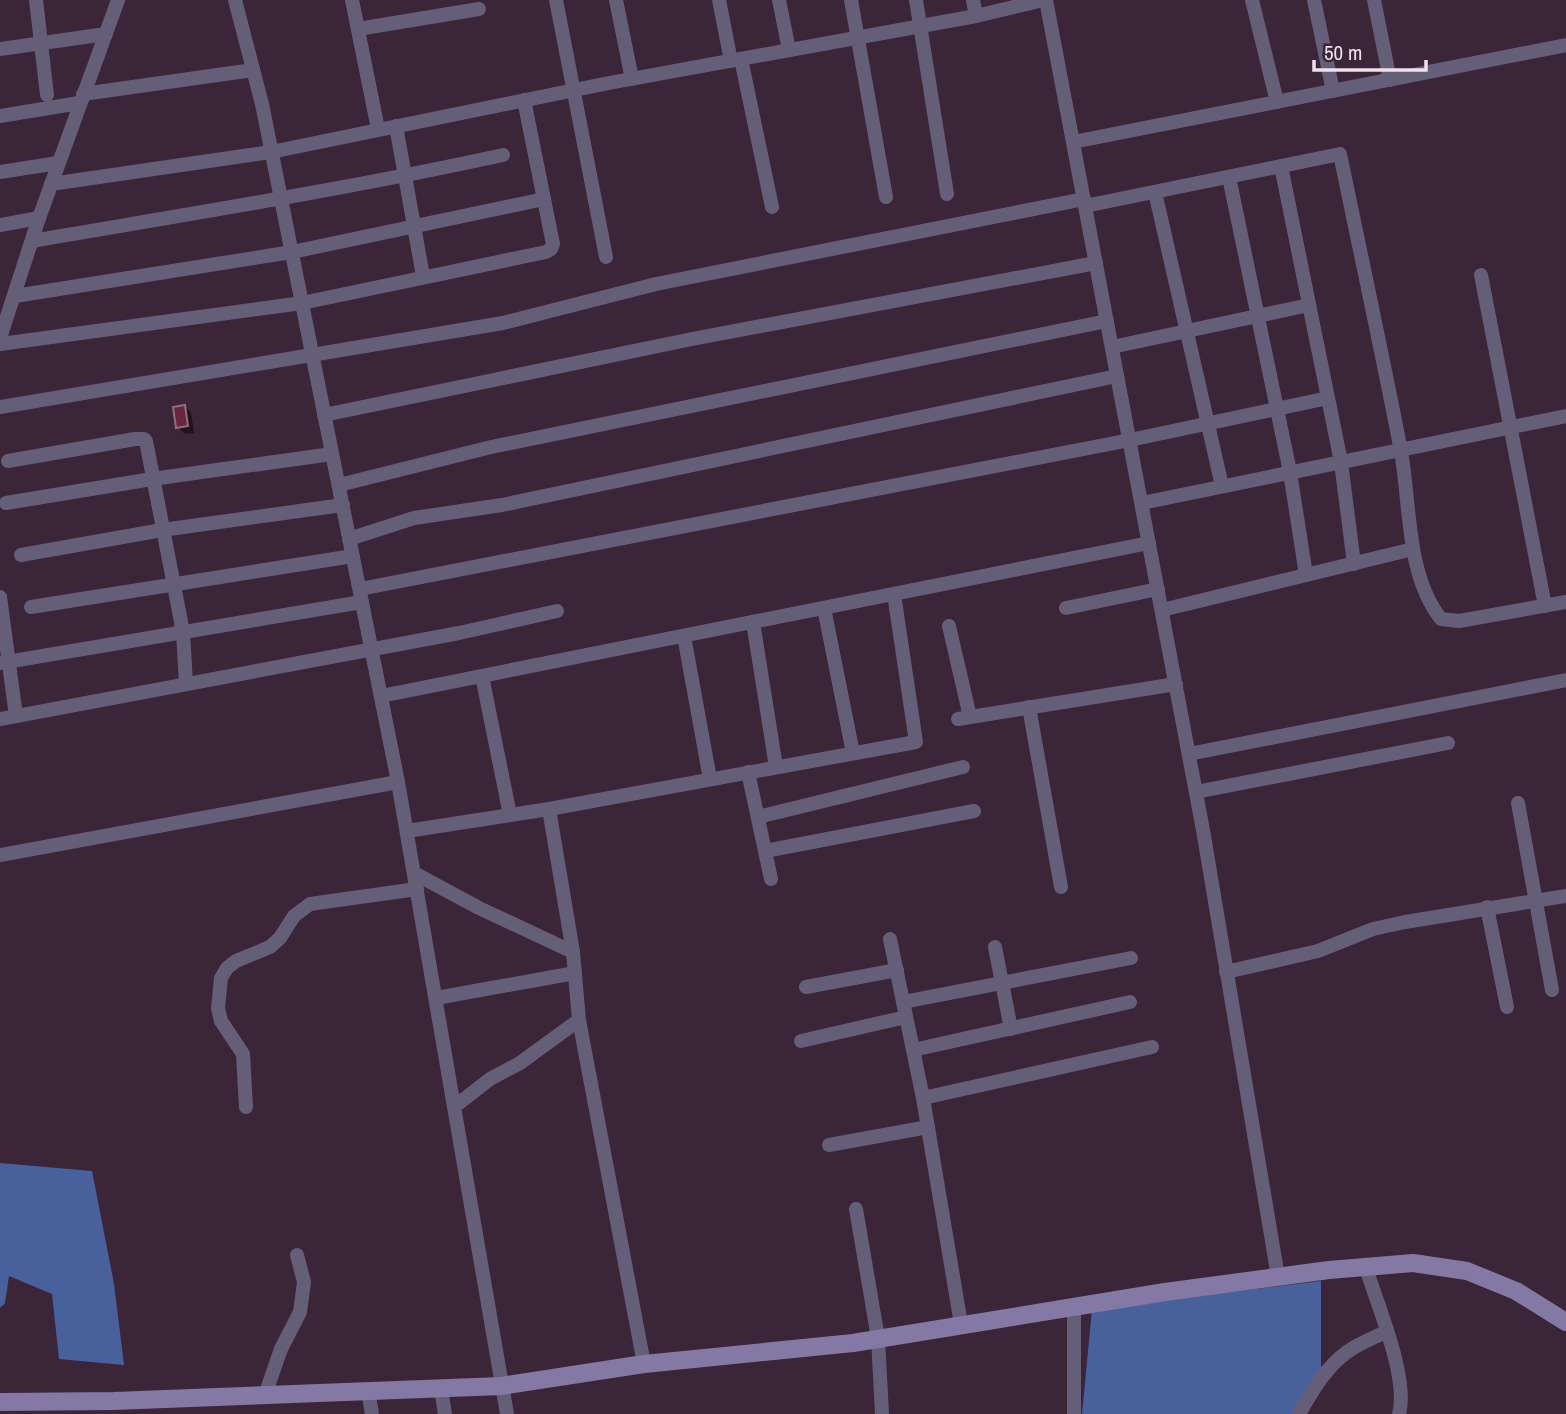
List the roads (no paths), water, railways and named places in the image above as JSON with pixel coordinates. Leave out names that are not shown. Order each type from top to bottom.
[{"type":"street","points":[[36,0],[47,95]]},
{"type":"street","points":[[0,338],[58,163],[118,0]]},
{"type":"street","points":[[235,0],[281,199],[398,782],[507,1414]]},
{"type":"street","points":[[352,0],[378,130]]},
{"type":"street","points":[[556,0],[606,257]]},
{"type":"street","points":[[616,0],[632,79]]},
{"type":"street","points":[[719,0],[772,208]]},
{"type":"street","points":[[779,0],[789,50]]},
{"type":"street","points":[[851,0],[886,197]]},
{"type":"street","points":[[916,0],[947,194]]},
{"type":"street","points":[[973,0],[976,16]]},
{"type":"street","points":[[51,184],[271,152],[573,90],[976,16],[1044,0],[1196,792],[1278,1277]]},
{"type":"street","points":[[1252,0],[1277,102]]},
{"type":"street","points":[[1314,0],[1333,91]]},
{"type":"street","points":[[1374,0],[1390,80]]},
{"type":"street","points":[[358,29],[479,9]]},
{"type":"street","points":[[0,49],[106,34]]},
{"type":"street","points":[[1073,142],[1566,45]]},
{"type":"street","points":[[0,116],[81,99],[253,70]]},
{"type":"street","points":[[0,344],[302,303],[551,249],[553,244],[524,100]]},
{"type":"street","points":[[396,126],[424,276]]},
{"type":"street","points":[[0,407],[503,323],[656,284],[1156,192],[1340,154],[1401,450],[1413,549],[1429,605],[1441,620],[1459,621],[1566,602]]},
{"type":"street","points":[[32,241],[281,199],[503,155]]},
{"type":"street","points":[[0,172],[58,163]]},
{"type":"street","points":[[1281,166],[1341,462],[1354,564]]},
{"type":"street","points":[[1229,177],[1290,472],[1306,575]]},
{"type":"street","points":[[1156,192],[1222,486]]},
{"type":"street","points":[[15,296],[292,252],[544,199]]},
{"type":"street","points":[[0,225],[39,218]]},
{"type":"street","points":[[324,415],[692,339],[1096,263]]},
{"type":"street","points":[[1481,275],[1545,607]]},
{"type":"street","points":[[1112,347],[1309,304]]},
{"type":"street","points":[[339,485],[491,447],[1107,321]]},
{"type":"street","points":[[349,539],[414,518],[502,505],[1117,376]]},
{"type":"street","points":[[5,662],[183,632],[1328,398]]},
{"type":"street","points":[[1142,503],[1566,416]]},
{"type":"street","points":[[8,461],[144,439],[183,632],[186,684]]},
{"type":"street","points":[[6,503],[332,454]]},
{"type":"street","points":[[21,555],[162,530],[342,505]]},
{"type":"street","points":[[381,696],[1149,543]]},
{"type":"street","points":[[1162,610],[1413,549]]},
{"type":"street","points":[[32,607],[353,556]]},
{"type":"street","points":[[1066,608],[1158,589]]},
{"type":"street","points":[[407,831],[549,809],[916,742],[894,594]]},
{"type":"street","points":[[0,597],[5,662],[16,716]]},
{"type":"street","points":[[824,608],[853,753]]},
{"type":"street","points":[[0,719],[459,633],[557,611]]},
{"type":"street","points":[[753,622],[776,767]]},
{"type":"street","points":[[949,625],[964,718],[1176,684]]},
{"type":"street","points":[[684,636],[710,779]]},
{"type":"street","points":[[482,676],[510,815]]},
{"type":"street","points":[[1189,754],[1566,680]]},
{"type":"street","points":[[1029,708],[1061,887]]},
{"type":"street","points":[[1196,792],[1448,743]]},
{"type":"street","points":[[758,817],[962,767]]},
{"type":"street","points":[[748,772],[771,878]]},
{"type":"street","points":[[0,855],[398,782]]},
{"type":"street","points":[[1518,803],[1552,990]]},
{"type":"street","points":[[549,809],[573,952],[579,1020],[643,1364]]},
{"type":"street","points":[[765,851],[974,811]]},
{"type":"street","points":[[414,873],[479,908],[573,952]]},
{"type":"street","points":[[246,1107],[243,1054],[221,1021],[218,1008],[220,978],[236,961],[270,947],[280,938],[294,916],[310,904],[417,889]]},
{"type":"street","points":[[1226,972],[1318,951],[1373,929],[1566,896]]},
{"type":"street","points":[[1487,908],[1507,1007]]},
{"type":"street","points":[[890,939],[923,1098],[961,1324]]},
{"type":"street","points":[[995,947],[1011,1029]]},
{"type":"street","points":[[801,1041],[1002,983],[1131,958]]},
{"type":"street","points":[[807,987],[897,970]]},
{"type":"street","points":[[436,998],[575,973]]},
{"type":"street","points":[[913,1051],[1130,1002]]},
{"type":"street","points":[[454,1107],[490,1079],[520,1063],[579,1020]]},
{"type":"street","points":[[923,1098],[1152,1047]]},
{"type":"street","points":[[829,1145],[928,1127]]},
{"type":"street","points":[[856,1209],[878,1338],[882,1414]]},
{"type":"street","points":[[265,1395],[270,1375],[300,1312],[304,1297],[304,1282],[298,1255]]},
{"type":"street","points":[[0,1402],[114,1401],[501,1386],[643,1364],[813,1348],[1074,1306],[1278,1277],[1413,1263],[1467,1271],[1516,1291],[1566,1322]]},
{"type":"street","points":[[1366,1268],[1397,1367],[1401,1406],[1399,1414]]},
{"type":"street","points":[[1074,1306],[1074,1414]]},
{"type":"street","points":[[1299,1414],[1323,1376],[1335,1363],[1348,1351],[1386,1332]]},
{"type":"street","points":[[441,1389],[445,1414]]},
{"type":"street","points":[[368,1390],[372,1414]]},
{"type":"water","points":[[0,1163],[92,1171],[114,1284],[124,1365],[59,1359],[52,1294],[9,1276],[5,1303],[0,1308]]},
{"type":"water","points":[[1321,1281],[1321,1378],[1301,1414],[1082,1414],[1092,1309]]}]
